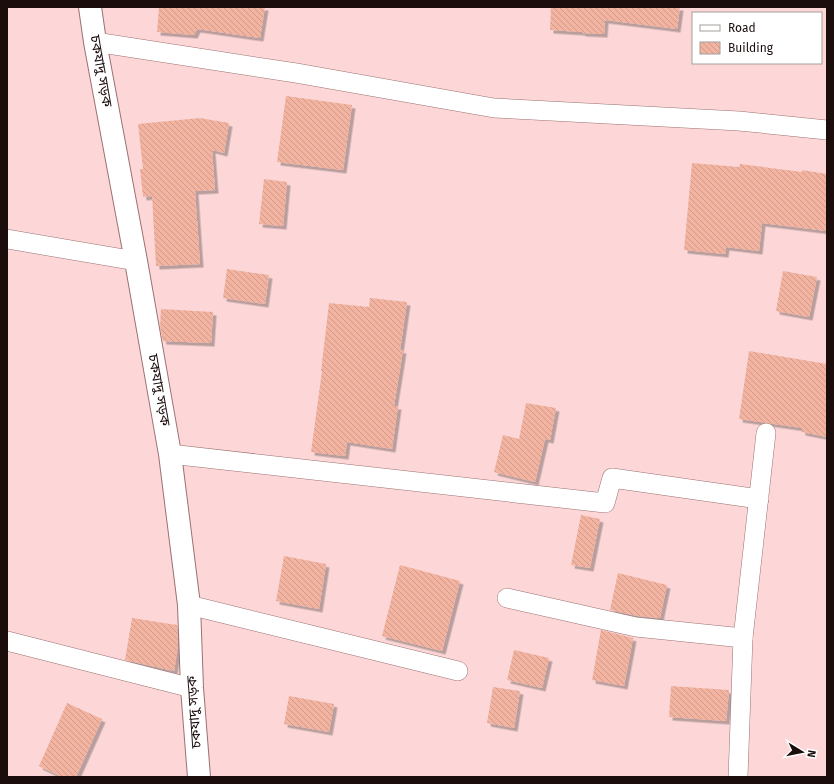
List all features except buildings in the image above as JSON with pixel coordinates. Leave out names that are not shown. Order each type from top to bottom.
[{"type":"street","name":"চকযাদু সড়ক","points":[[90,7],[94,42],[136,261],[170,454],[189,605],[192,688],[198,777]]},
{"type":"street","points":[[94,42],[296,73],[494,108],[740,122],[827,130]]},
{"type":"street","points":[[7,239],[136,261]]},
{"type":"street","points":[[738,777],[743,638],[766,432]]},
{"type":"street","points":[[170,454],[605,503],[612,478],[759,499]]},
{"type":"street","points":[[507,598],[636,627],[743,638]]},
{"type":"street","points":[[189,605],[458,671]]},
{"type":"street","points":[[7,641],[192,688]]}]
